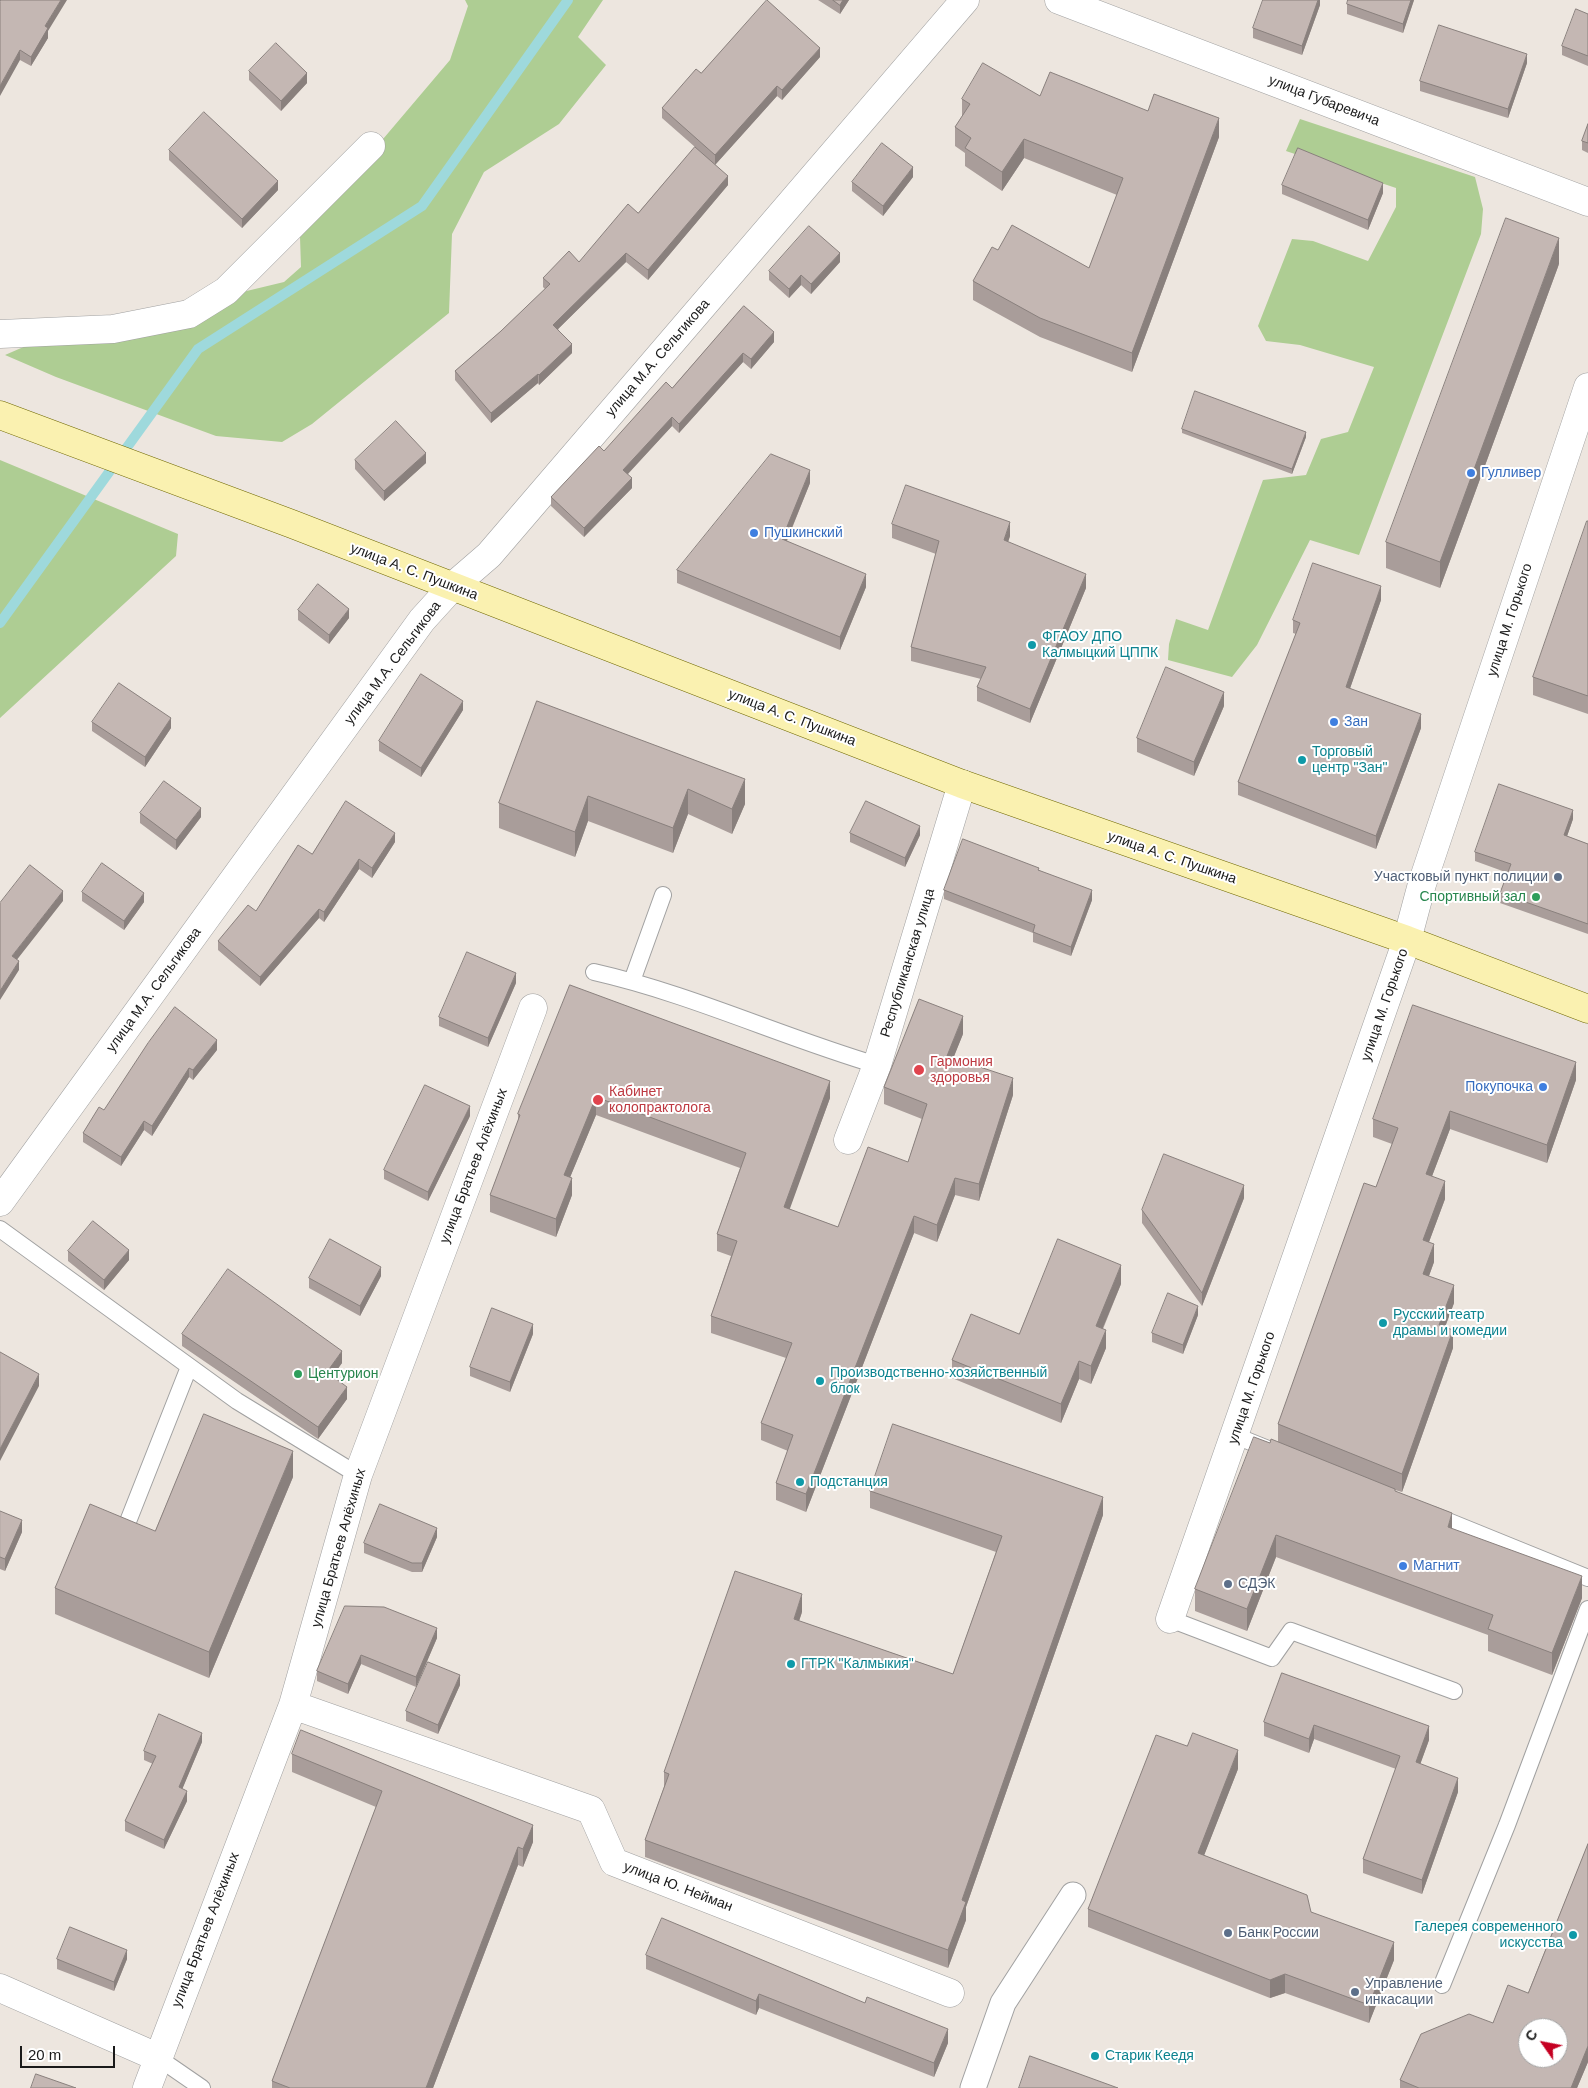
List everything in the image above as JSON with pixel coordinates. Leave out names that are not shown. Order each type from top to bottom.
[{"type":"main road","name":"улица А. С. Пушкина","points":[[0,415],[292,524],[962,784],[1407,940],[1588,1009]]},
{"type":"street","name":"улица М.А. Сельгикова","points":[[0,1202],[422,620],[452,587],[489,556],[965,0]]},
{"type":"street","name":"улица Губаревича","points":[[1059,0],[1588,202]]},
{"type":"street","points":[[0,334],[113,329],[188,314],[226,291],[371,146]]},
{"type":"street","name":"улица М. Горького","points":[[1170,1619],[1236,1436],[1407,940],[1422,884],[1588,387]]},
{"type":"street","name":"Республиканская улица","points":[[848,1140],[877,1065],[962,784]]},
{"type":"street","name":"улица Братьев Алёхиных","points":[[147,2088],[157,2057],[294,1705],[358,1475],[533,1008]]},
{"type":"street","name":"улица Ю. Нейман","points":[[294,1705],[591,1810],[614,1862],[950,1993]]},
{"type":"street","points":[[973,2088],[1003,2003],[1073,1895]]},
{"type":"street","points":[[0,1988],[157,2057]]},
{"type":"lane","points":[[632,981],[663,896]]},
{"type":"lane","points":[[594,972],[632,981],[836,1053],[877,1065]]},
{"type":"lane","points":[[0,1229],[237,1401],[358,1475]]},
{"type":"lane","points":[[127,1524],[189,1367]]},
{"type":"lane","points":[[1236,1436],[1291,1458]]},
{"type":"lane","points":[[1421,1510],[1588,1578]]},
{"type":"lane","points":[[1442,1985],[1507,1825],[1588,1609]]},
{"type":"lane","points":[[1170,1619],[1272,1658],[1291,1631],[1454,1691]]},
{"type":"lane","points":[[157,2057],[202,2088]]},
{"type":"green space","points":[[465,0],[603,0],[578,37],[606,65],[559,124],[484,172],[452,234],[449,313],[312,424],[282,442],[216,436],[56,377],[5,355],[35,342],[284,282],[301,267],[300,237],[450,60],[468,6]]},
{"type":"green space","points":[[1300,119],[1475,177],[1483,209],[1481,234],[1359,555],[1310,540],[1257,645],[1232,677],[1168,660],[1169,644],[1176,619],[1208,630],[1263,480],[1306,475],[1321,439],[1348,432],[1374,367],[1300,345],[1266,341],[1258,326],[1292,239],[1313,241],[1368,261],[1396,207],[1396,188],[1286,151]]},
{"type":"green space","points":[[0,460],[178,534],[176,556],[0,718]]},
{"type":"building","points":[[1,0],[61,0],[45,26],[48,28],[31,57],[20,50],[0,86],[0,2]]},
{"type":"building","points":[[767,0],[820,48],[782,90],[777,86],[715,155],[662,108],[696,69],[701,73]]},
{"type":"building","points":[[833,0],[843,0],[840,5]]},
{"type":"building","points":[[1263,0],[1318,0],[1302,46],[1253,28]]},
{"type":"building","points":[[1348,0],[1411,0],[1403,24],[1347,4]]},
{"type":"building","points":[[1576,9],[1588,14],[1588,56],[1562,46]]},
{"type":"building","points":[[1439,25],[1527,54],[1508,109],[1420,81]]},
{"type":"building","points":[[276,43],[307,73],[281,101],[249,71]]},
{"type":"building","points":[[983,63],[1040,96],[1050,72],[1148,111],[1154,94],[1219,118],[1132,353],[1040,318],[973,281],[992,247],[998,250],[1012,225],[1089,268],[1123,178],[1024,139],[1002,172],[965,148],[971,138],[955,127],[970,104],[962,99]]},
{"type":"building","points":[[204,112],[278,181],[242,219],[169,150]]},
{"type":"building","points":[[1588,124],[1588,143],[1582,141]]},
{"type":"building","points":[[882,143],[913,167],[883,206],[852,182]]},
{"type":"building","points":[[695,147],[728,176],[648,270],[626,253],[553,325],[572,344],[539,375],[491,413],[455,371],[501,331],[550,284],[543,278],[569,251],[579,262],[628,204],[638,213]]},
{"type":"building","points":[[1298,148],[1383,183],[1368,220],[1282,185]]},
{"type":"building","points":[[1506,218],[1559,238],[1440,562],[1386,542]]},
{"type":"building","points":[[809,226],[840,253],[811,284],[801,275],[789,289],[769,271]]},
{"type":"building","points":[[744,306],[774,332],[751,359],[743,353],[679,424],[672,417],[623,470],[632,478],[584,528],[551,497],[599,446],[604,451],[666,382],[672,388]]},
{"type":"building","points":[[1195,391],[1306,432],[1292,469],[1182,429]]},
{"type":"building","points":[[396,421],[426,453],[384,491],[355,460]]},
{"type":"building","points":[[771,454],[810,470],[782,539],[866,574],[840,637],[677,570]]},
{"type":"building","points":[[906,485],[1010,522],[1004,540],[1086,574],[1030,709],[977,687],[986,667],[911,647],[939,541],[892,524]]},
{"type":"building","points":[[1588,521],[1588,696],[1533,677]]},
{"type":"building","points":[[1313,563],[1381,586],[1346,687],[1421,714],[1376,836],[1238,782],[1300,623],[1293,620]]},
{"type":"building","points":[[318,584],[349,609],[329,635],[298,610]]},
{"type":"building","name":"ФГАОУ ДПО Калмыцкий ЦППК","points":[[1166,667],[1224,692],[1194,762],[1137,738]]},
{"type":"building","points":[[421,674],[463,701],[421,768],[379,741]]},
{"type":"building","points":[[119,683],[171,718],[145,757],[92,722]]},
{"type":"building","points":[[537,701],[745,779],[732,809],[688,789],[673,828],[588,796],[575,832],[499,803]]},
{"type":"building","points":[[164,781],[201,808],[176,840],[140,813]]},
{"type":"building","points":[[1499,784],[1573,810],[1564,835],[1588,844],[1588,924],[1500,893],[1511,864],[1475,852]]},
{"type":"building","points":[[346,801],[395,833],[372,868],[359,859],[324,912],[319,909],[260,977],[218,941],[248,905],[256,911],[298,845],[312,854]]},
{"type":"building","points":[[866,801],[920,826],[905,858],[850,833]]},
{"type":"building","points":[[963,839],[1092,890],[1071,947],[1033,932],[1035,925],[944,890]]},
{"type":"building","points":[[102,863],[144,893],[124,921],[82,892]]},
{"type":"building","points":[[30,865],[63,891],[12,956],[19,961],[0,991],[0,903]]},
{"type":"building","points":[[467,952],[516,973],[488,1038],[439,1017]]},
{"type":"building","points":[[570,985],[830,1081],[784,1207],[838,1227],[868,1147],[908,1162],[927,1104],[884,1087],[919,999],[963,1016],[947,1056],[1013,1078],[979,1184],[955,1178],[937,1225],[914,1216],[806,1494],[776,1483],[793,1435],[761,1423],[792,1343],[711,1316],[737,1241],[717,1234],[746,1153],[596,1097],[564,1175],[572,1178],[556,1219],[490,1195],[520,1115],[518,1114]]},
{"type":"building","points":[[1413,1005],[1576,1062],[1547,1145],[1450,1111],[1426,1174],[1445,1181],[1423,1240],[1434,1244],[1423,1274],[1454,1285],[1439,1325],[1453,1330],[1402,1474],[1278,1424],[1364,1183],[1376,1187],[1398,1128],[1373,1119]]},
{"type":"building","points":[[175,1007],[217,1040],[193,1070],[189,1068],[152,1126],[144,1121],[121,1157],[83,1133],[99,1107],[104,1110],[148,1043]]},
{"type":"building","points":[[425,1085],[470,1106],[428,1192],[384,1170]]},
{"type":"building","points":[[1164,1154],[1244,1185],[1202,1293],[1142,1210]]},
{"type":"building","points":[[93,1221],[129,1250],[104,1280],[68,1251]]},
{"type":"building","points":[[330,1239],[381,1267],[360,1306],[309,1278]]},
{"type":"building","points":[[1058,1239],[1121,1265],[1096,1326],[1106,1330],[1091,1366],[1079,1361],[1061,1404],[952,1360],[971,1314],[1019,1334]]},
{"type":"building","points":[[228,1269],[342,1351],[327,1372],[347,1387],[318,1427],[182,1334]]},
{"type":"building","points":[[1168,1293],[1198,1306],[1183,1345],[1152,1333]]},
{"type":"building","points":[[492,1308],[533,1324],[510,1382],[470,1367]]},
{"type":"building","points":[[0,1352],[39,1374],[0,1449]]},
{"type":"building","points":[[204,1414],[293,1451],[209,1652],[55,1588],[90,1504],[155,1531]]},
{"type":"building","name":"ГТРК \"Калмыкия\"","points":[[893,1424],[1103,1497],[962,1900],[966,1902],[948,1950],[645,1840],[669,1774],[664,1772],[735,1571],[802,1594],[794,1619],[953,1674],[1002,1536],[870,1491]]},
{"type":"building","points":[[1254,1437],[1270,1443],[1271,1439],[1452,1513],[1448,1527],[1582,1576],[1552,1653],[1488,1629],[1493,1615],[1276,1535],[1247,1609],[1195,1589]]},
{"type":"building","points":[[380,1504],[437,1528],[422,1563],[412,1563],[364,1543]]},
{"type":"building","points":[[0,1511],[22,1520],[5,1559],[0,1557]]},
{"type":"building","points":[[345,1606],[384,1607],[437,1628],[416,1677],[361,1655],[348,1684],[317,1671]]},
{"type":"building","points":[[428,1662],[460,1675],[438,1725],[406,1711]]},
{"type":"building","points":[[1282,1673],[1429,1726],[1416,1762],[1458,1778],[1422,1880],[1363,1859],[1400,1756],[1314,1725],[1309,1739],[1264,1722]]},
{"type":"building","points":[[159,1714],[202,1733],[179,1787],[187,1791],[164,1840],[125,1821],[156,1756],[144,1751]]},
{"type":"building","points":[[301,1730],[533,1825],[523,1849],[518,1847],[426,2088],[290,2088],[272,2081],[382,1791],[292,1754]]},
{"type":"building","points":[[1193,1733],[1238,1750],[1198,1853],[1307,1895],[1311,1912],[1394,1942],[1369,2005],[1285,1974],[1270,1980],[1088,1909],[1156,1735],[1187,1746]]},
{"type":"building","points":[[1588,1844],[1588,2046],[1571,2088],[1419,2088],[1400,2080],[1421,2034],[1469,2014],[1493,2023],[1508,1985],[1528,1993]]},
{"type":"building","points":[[662,1918],[865,2003],[867,1997],[948,2029],[934,2063],[759,1994],[756,2001],[646,1955]]},
{"type":"building","points":[[70,1927],[127,1950],[114,1982],[57,1959]]},
{"type":"building","points":[[1030,2056],[1118,2088],[1019,2088]]},
{"type":"building","points":[[36,2074],[76,2088],[31,2088]]},
{"type":"waterway","points":[[0,623],[198,349],[422,206],[568,0]]},
{"type":"place","name":"Гулливер","points":[[1471,473]]},
{"type":"place","name":"Пушкинский","points":[[754,533]]},
{"type":"place","name":"ФГАОУ ДПО Калмыцкий ЦППК","points":[[1032,645]]},
{"type":"place","name":"Зан","points":[[1334,722]]},
{"type":"place","name":"Торговый центр \"Зан\"","points":[[1302,760]]},
{"type":"place","name":"Участковый пункт полиции","points":[[1558,877]]},
{"type":"place","name":"Спортивный зал","points":[[1536,897]]},
{"type":"place","name":"Гармония здоровья","points":[[919,1070]]},
{"type":"place","name":"Покупочка","points":[[1543,1087]]},
{"type":"place","name":"Кабинет колопрактолога","points":[[598,1100]]},
{"type":"place","name":"Русский театр драмы и комедии","points":[[1383,1323]]},
{"type":"place","name":"Центурион","points":[[298,1374]]},
{"type":"place","name":"Производственно-хозяйственный блок","points":[[820,1381]]},
{"type":"place","name":"Подстанция","points":[[800,1482]]},
{"type":"place","name":"Магнит","points":[[1403,1566]]},
{"type":"place","name":"СДЭК","points":[[1228,1584]]},
{"type":"place","name":"ГТРК \"Калмыкия\"","points":[[791,1664]]},
{"type":"place","name":"Банк России","points":[[1228,1933]]},
{"type":"place","name":"Галерея современного искусства","points":[[1573,1935]]},
{"type":"place","name":"Управление инкасации","points":[[1355,1992]]},
{"type":"place","name":"Старик Кеедя","points":[[1095,2056]]}]
